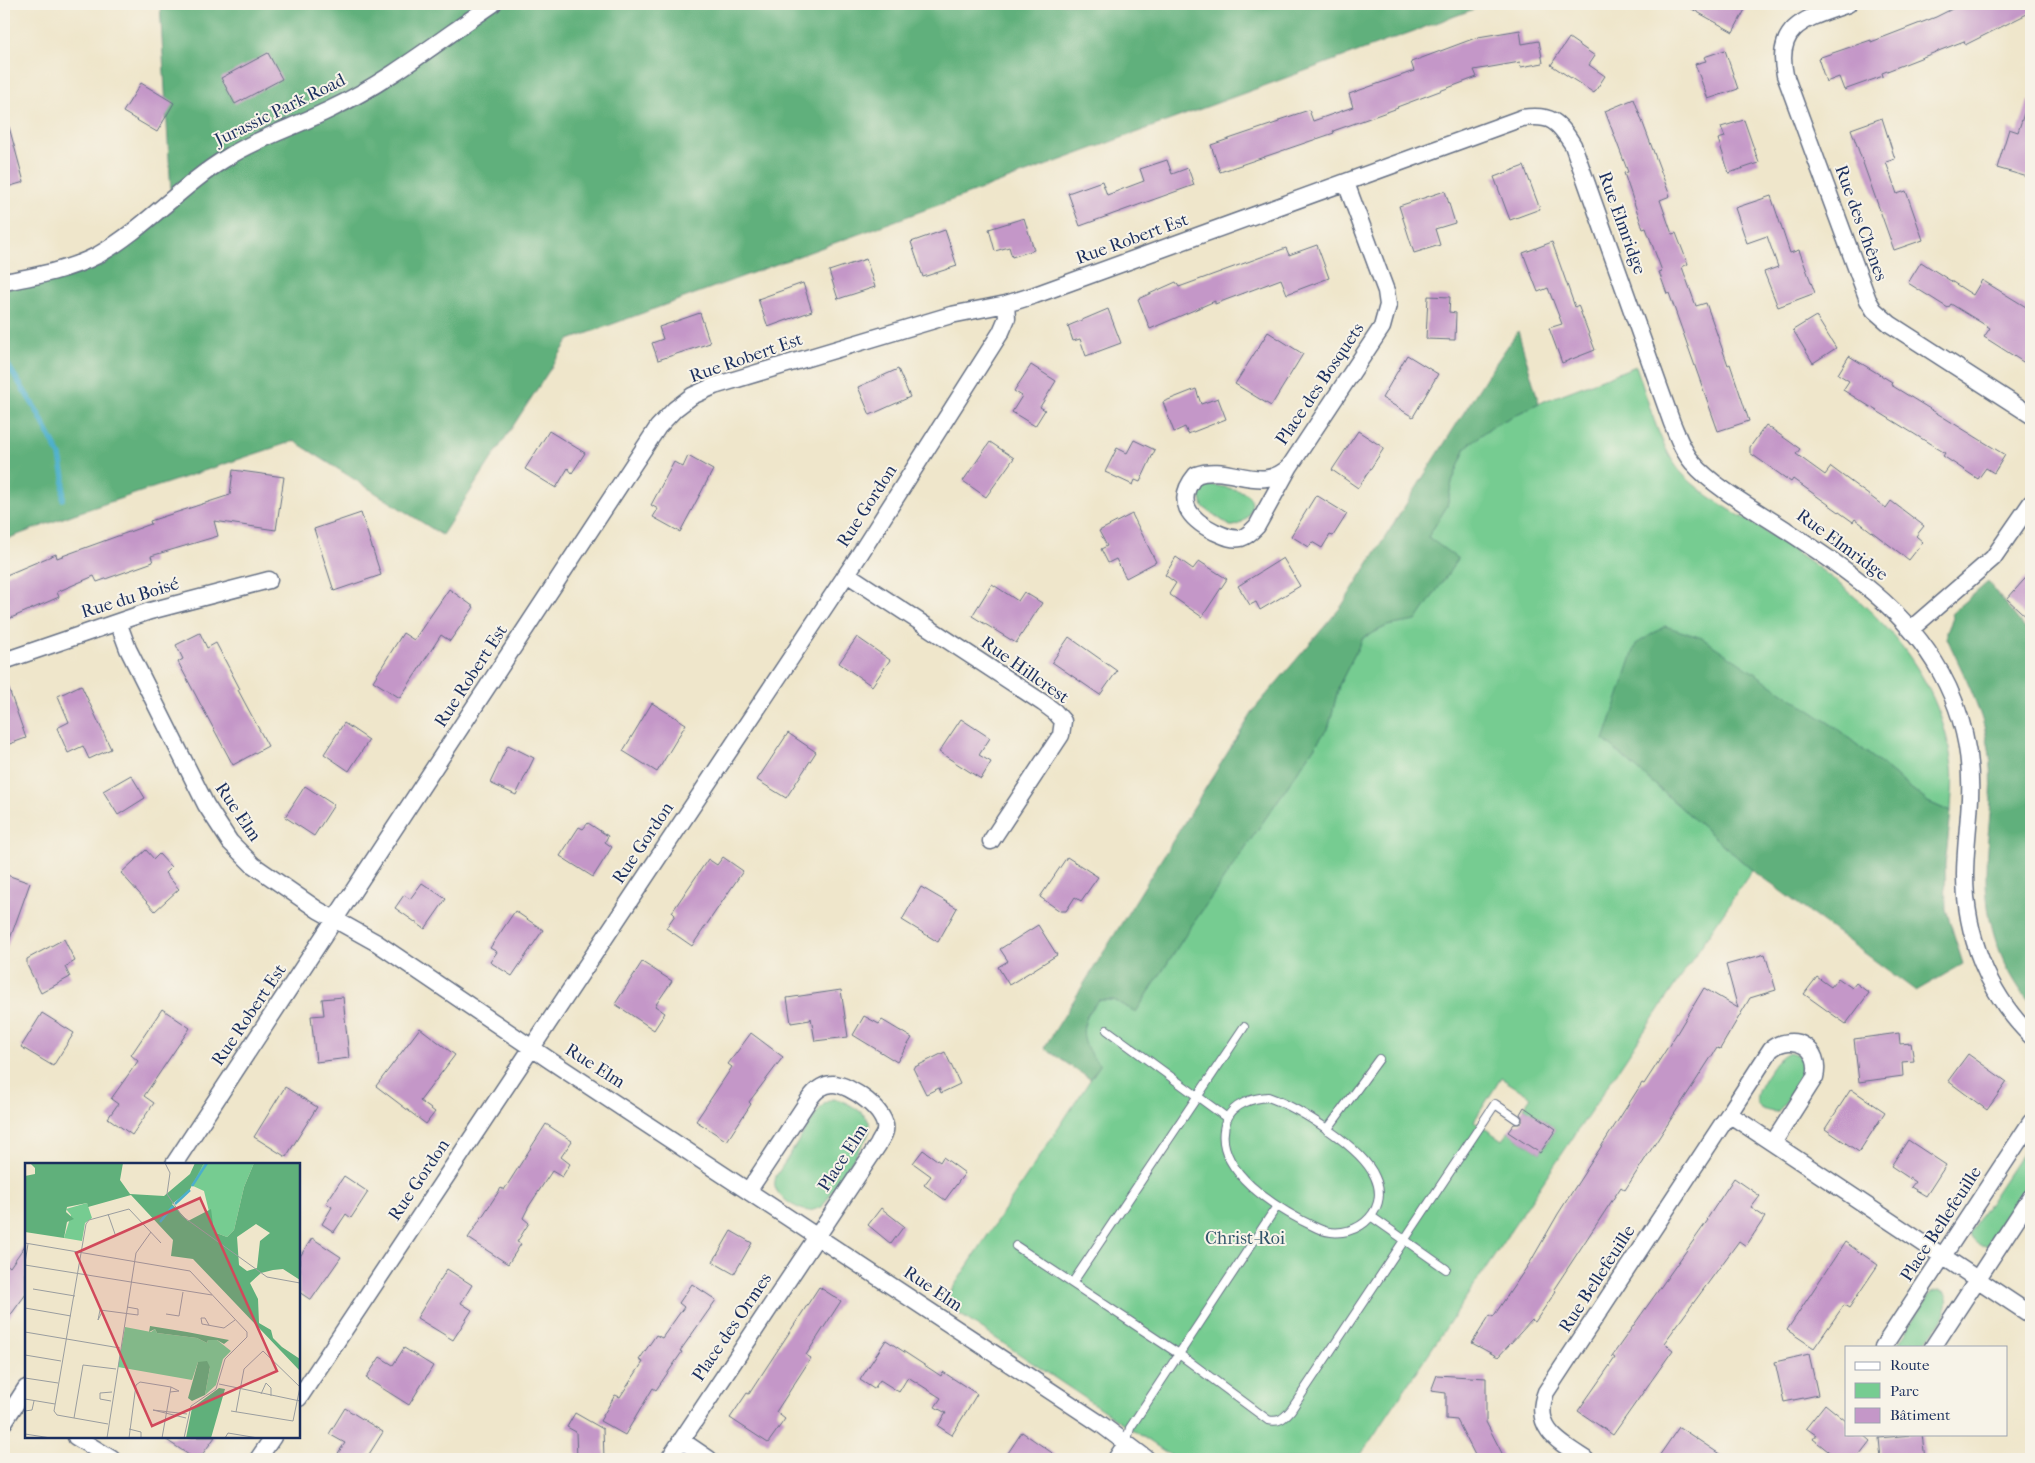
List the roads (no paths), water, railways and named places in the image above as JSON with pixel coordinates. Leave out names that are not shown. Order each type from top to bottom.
[{"type":"street","name":"Jurassic Park Road","points":[[4,282],[57,270],[97,255],[139,226],[209,168],[244,146],[332,109],[381,80],[493,4]]},
{"type":"street","name":"Rue des Chênes","points":[[1848,4],[1803,20],[1786,38],[1782,62],[1785,75],[1868,300],[1878,314],[1890,324],[2031,415]]},
{"type":"street","name":"Rue Robert Est","points":[[175,1163],[658,427],[675,408],[692,396],[731,380],[950,315],[1006,304],[1522,118],[1535,116],[1550,118]]},
{"type":"street","name":"Rue Elmridge","points":[[1550,118],[1560,127],[1573,145],[1672,423],[1692,463],[1710,478],[1798,537],[1874,592],[1911,629],[1924,645],[1942,674],[1955,706],[1968,749],[1970,798],[1965,874],[1967,912],[1976,948],[1991,983],[2000,999],[2031,1036]]},
{"type":"street","name":"Place des Bosquets","points":[[1290,466],[1275,477],[1264,479],[1214,470],[1196,475],[1187,490],[1185,500],[1187,510],[1206,527],[1225,537],[1242,538],[1250,533],[1257,526],[1290,466],[1376,339],[1386,317],[1388,306],[1386,291],[1346,183]]},
{"type":"street","name":"Rue Gordon","points":[[300,1396],[847,574],[1002,332],[1007,318],[1006,304]]},
{"type":"street","points":[[1911,629],[1992,558],[2031,503]]},
{"type":"street","name":"Rue Hillcrest","points":[[847,574],[1043,703],[1055,712],[1063,722],[1061,734],[991,841]]},
{"type":"street","name":"Rue du Boisé","points":[[4,661],[150,611],[269,580]]},
{"type":"street","name":"Rue Elm","points":[[118,622],[128,649],[206,804],[230,842],[242,856],[263,873],[318,910],[377,943],[1102,1425],[1147,1459]]},
{"type":"street","name":"Rue Bellefeuille","points":[[1585,1459],[1560,1443],[1546,1427],[1542,1414],[1546,1392],[1771,1049],[1778,1044],[1795,1042],[1803,1045],[1811,1052],[1816,1060],[1817,1069],[1815,1077],[1773,1143]]},
{"type":"street","name":"Place Elm","points":[[749,1190],[814,1092],[826,1085],[833,1084],[841,1085],[854,1092],[878,1111],[883,1118],[886,1130],[817,1236]]},
{"type":"street","points":[[1730,1114],[2031,1315]]},
{"type":"street","name":"Place Bellefeuille","points":[[1884,1346],[2031,1122]]},
{"type":"street","points":[[1934,1346],[2031,1197]]},
{"type":"street","name":"Place des Ormes","points":[[668,1459],[817,1236]]},
{"type":"street","points":[[4,1422],[16,1400],[25,1389]]},
{"type":"street","points":[[78,1438],[112,1459]]},
{"type":"street","points":[[258,1459],[272,1438]]},
{"type":"street","points":[[681,1440],[709,1459]]},
{"type":"street","points":[[1116,1459],[1126,1444]]},
{"type":"lane","points":[[1073,1282],[1244,1027]]},
{"type":"lane","points":[[1107,1030],[1227,1118]]},
{"type":"lane","points":[[1327,1130],[1379,1059]]},
{"type":"lane","points":[[1268,1097],[1284,1103],[1327,1130],[1369,1164],[1376,1179],[1379,1195],[1372,1217],[1361,1226],[1348,1232],[1325,1232],[1276,1206],[1249,1184],[1228,1159],[1224,1145],[1224,1130],[1227,1118],[1232,1112],[1254,1098],[1268,1097]]},
{"type":"lane","points":[[1016,1246],[1179,1354],[1268,1420],[1275,1422],[1283,1419],[1291,1410],[1495,1104],[1517,1119]]},
{"type":"lane","points":[[1126,1444],[1130,1428],[1276,1206]]},
{"type":"lane","points":[[1372,1217],[1446,1269]]},
{"type":"waterway","points":[[4,359],[37,411],[60,456],[64,477],[63,499]]},
{"type":"park label","name":"Christ-Roi","points":[[1245,1238]]}]
